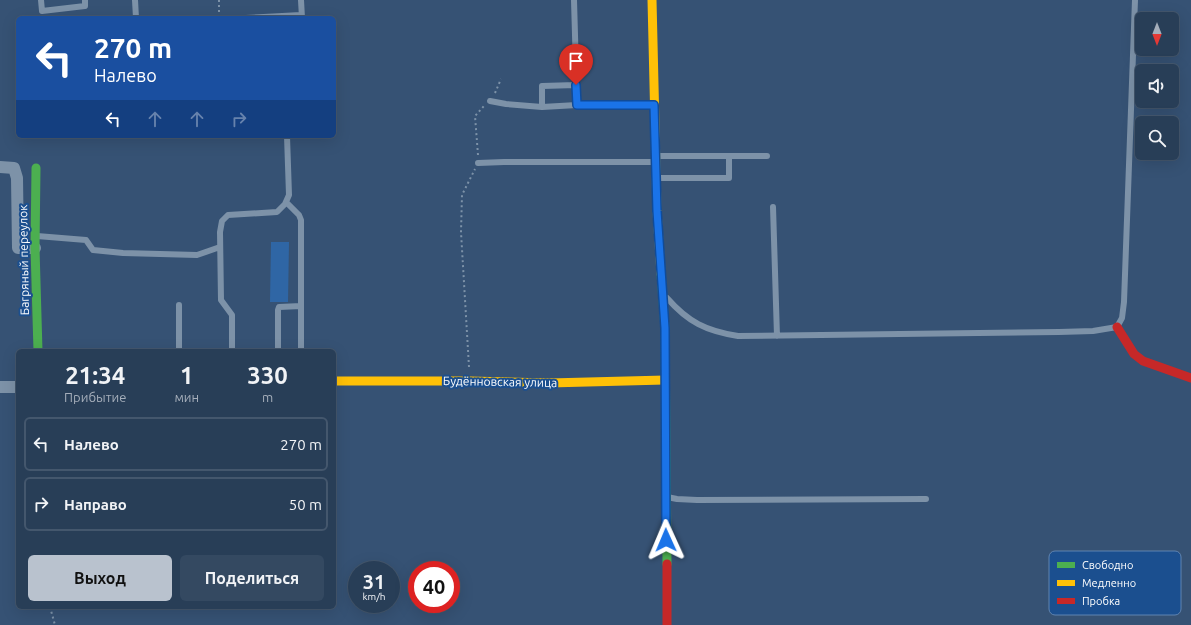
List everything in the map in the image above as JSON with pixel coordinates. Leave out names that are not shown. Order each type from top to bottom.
[{"type":"street","points":[[652,0],[655,159],[665,328],[667,625]]},
{"type":"street","points":[[0,167],[14,168],[17,178],[18,248],[35,248]]},
{"type":"street","name":"Багряный переулок","points":[[36,168],[35,248],[38,349]]},
{"type":"street","points":[[1117,327],[1134,354],[1142,361],[1191,378]]},
{"type":"street","name":"Будённовская улица","points":[[336,381],[470,381],[548,383],[665,380]]},
{"type":"street","points":[[0,387],[16,387]]},
{"type":"lane","points":[[41,0],[42,11],[85,6],[85,0]]},
{"type":"lane","points":[[134,0],[136,16]]},
{"type":"lane","points":[[301,0],[302,16]]},
{"type":"lane","points":[[574,0],[577,105]]},
{"type":"lane","points":[[662,292],[686,317],[698,324],[718,333],[738,336],[1059,332],[1093,331],[1117,327],[1122,318],[1124,302],[1135,0]]},
{"type":"lane","points":[[542,107],[542,86],[576,85]]},
{"type":"lane","points":[[490,101],[542,107],[577,105],[654,105]]},
{"type":"lane","points":[[232,349],[232,315],[221,300],[220,232],[222,221],[228,215],[277,212],[286,202],[289,195],[287,138]]},
{"type":"lane","points":[[656,178],[729,178],[729,156]]},
{"type":"lane","points":[[478,163],[767,156]]},
{"type":"lane","points":[[286,202],[299,215],[301,220],[301,349]]},
{"type":"lane","points":[[773,207],[777,336]]},
{"type":"lane","points":[[35,236],[86,240],[93,250],[123,253],[197,255],[220,246]]},
{"type":"lane","points":[[179,306],[179,349]]},
{"type":"lane","points":[[278,349],[279,307],[301,306]]},
{"type":"lane","points":[[666,497],[678,500],[926,500]]},
{"type":"path","points":[[219,0],[219,16]]},
{"type":"path","points":[[470,381],[461,232],[462,195],[478,163],[475,116],[490,101],[498,90],[502,79]]},
{"type":"path","points":[[51,609],[55,625]]},
{"type":"shaded area","points":[[271,242],[289,242],[288,302],[270,302]]},
{"type":"traffic: fast","points":[[36,168],[35,248],[38,349]]},
{"type":"traffic: fast","points":[[661,274],[665,328],[667,564]]},
{"type":"traffic: slow","points":[[652,0],[657,211],[661,274]]},
{"type":"traffic: slow","points":[[336,381],[470,381],[549,383],[665,380]]},
{"type":"traffic: jam","points":[[1117,327],[1134,354],[1143,361],[1191,378]]},
{"type":"traffic: jam","points":[[667,564],[667,625]]},
{"type":"route","points":[[576,85],[577,105],[654,105],[657,211],[665,328],[666,540]]}]
